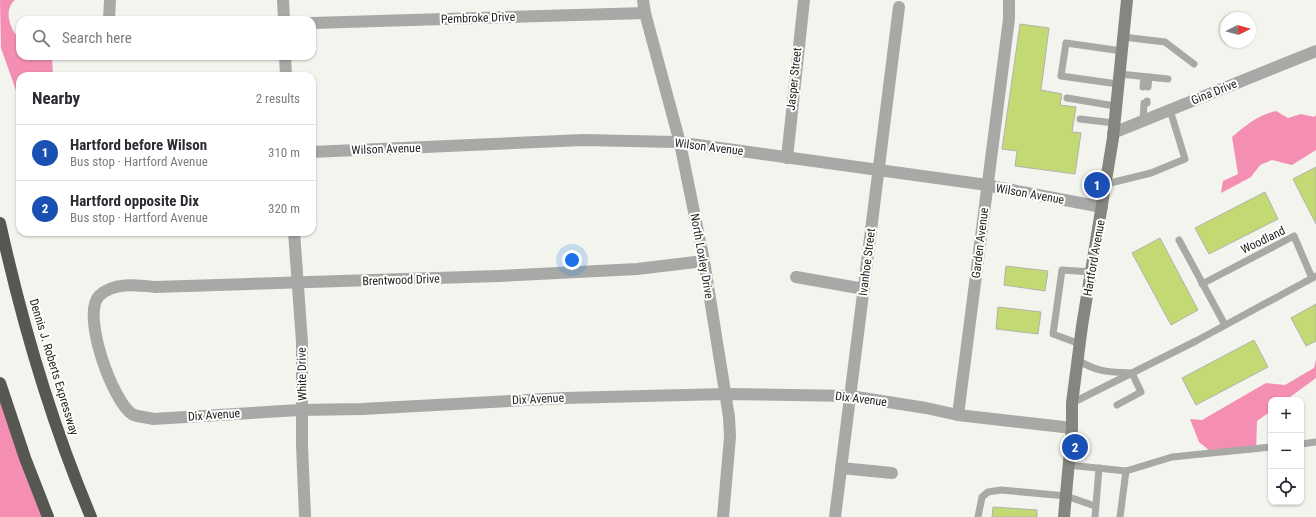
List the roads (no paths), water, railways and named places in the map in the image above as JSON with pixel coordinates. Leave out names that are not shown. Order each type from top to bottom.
[{"type":"highway","name":"Dennis J. Roberts Expressway","points":[[0,222],[18,302],[35,362],[54,420],[91,517]]},
{"type":"highway","points":[[0,383],[25,458],[48,517]]},
{"type":"main road","name":"Hartford Avenue","points":[[1064,517],[1072,428],[1072,404],[1080,344],[1106,184],[1127,0]]},
{"type":"street","points":[[109,16],[110,0]]},
{"type":"street","points":[[284,0],[284,16]]},
{"type":"street","name":"North Loxley Drive","points":[[643,0],[644,13],[680,143],[704,261],[729,417],[730,437],[722,517]]},
{"type":"street","name":"Jasper Street","points":[[787,158],[804,0]]},
{"type":"street","name":"Garden Avenue","points":[[958,415],[1009,19],[1008,0]]},
{"type":"street","name":"Ivanhoe Street","points":[[835,517],[899,7]]},
{"type":"street","name":"Pembroke Drive","points":[[316,23],[644,13]]},
{"type":"street","name":"Gina Drive","points":[[1113,128],[1143,121],[1316,51]]},
{"type":"street","points":[[285,60],[286,72]]},
{"type":"street","name":"Wilson Avenue","points":[[316,152],[582,140],[680,143],[987,186],[1102,207]]},
{"type":"street","name":"White Drive","points":[[294,236],[302,342],[302,445],[305,517]]},
{"type":"street","name":"Brentwood Drive","points":[[99,295],[116,287],[135,285],[155,287],[420,279],[637,269],[704,261]]},
{"type":"street","points":[[796,277],[864,289]]},
{"type":"street","name":"Dix Avenue","points":[[99,295],[95,304],[92,318],[98,346],[121,402],[133,414],[153,419],[303,410],[362,409],[564,398],[725,394],[850,396],[926,408],[958,415],[1072,428]]},
{"type":"street","points":[[842,468],[892,473]]},
{"type":"lane","points":[[1123,37],[1165,42],[1194,64]]},
{"type":"lane","points":[[1122,51],[1066,43],[1061,76],[1119,79],[1147,77],[1168,79]]},
{"type":"lane","points":[[1146,87],[1147,77]]},
{"type":"lane","points":[[1067,98],[1115,106]]},
{"type":"lane","points":[[1143,121],[1144,101]]},
{"type":"lane","points":[[1106,184],[1151,173],[1185,159],[1170,110]]},
{"type":"lane","points":[[1080,118],[1113,128]]},
{"type":"lane","name":"Woodland","points":[[1072,404],[1226,325],[1314,277],[1294,236],[1202,284]]},
{"type":"lane","points":[[1179,240],[1226,325]]},
{"type":"lane","points":[[1080,344],[1053,334],[1062,270],[1092,272]]},
{"type":"lane","name":"Woodland","points":[[1078,360],[1091,368],[1106,372],[1132,373]]},
{"type":"lane","points":[[1117,405],[1141,392],[1132,373]]},
{"type":"lane","points":[[1304,444],[1316,442]]},
{"type":"lane","points":[[1068,465],[1126,471],[1172,457],[1268,447]]},
{"type":"lane","points":[[1095,517],[1099,468]]},
{"type":"lane","points":[[1120,517],[1126,471]]},
{"type":"lane","points":[[978,517],[982,497],[993,491],[1019,490],[1066,496],[1095,506]]},
{"type":"place","name":"Hartford before Wilson","points":[[1097,185]]},
{"type":"place","name":"Hartford opposite Dix","points":[[1075,447]]}]
